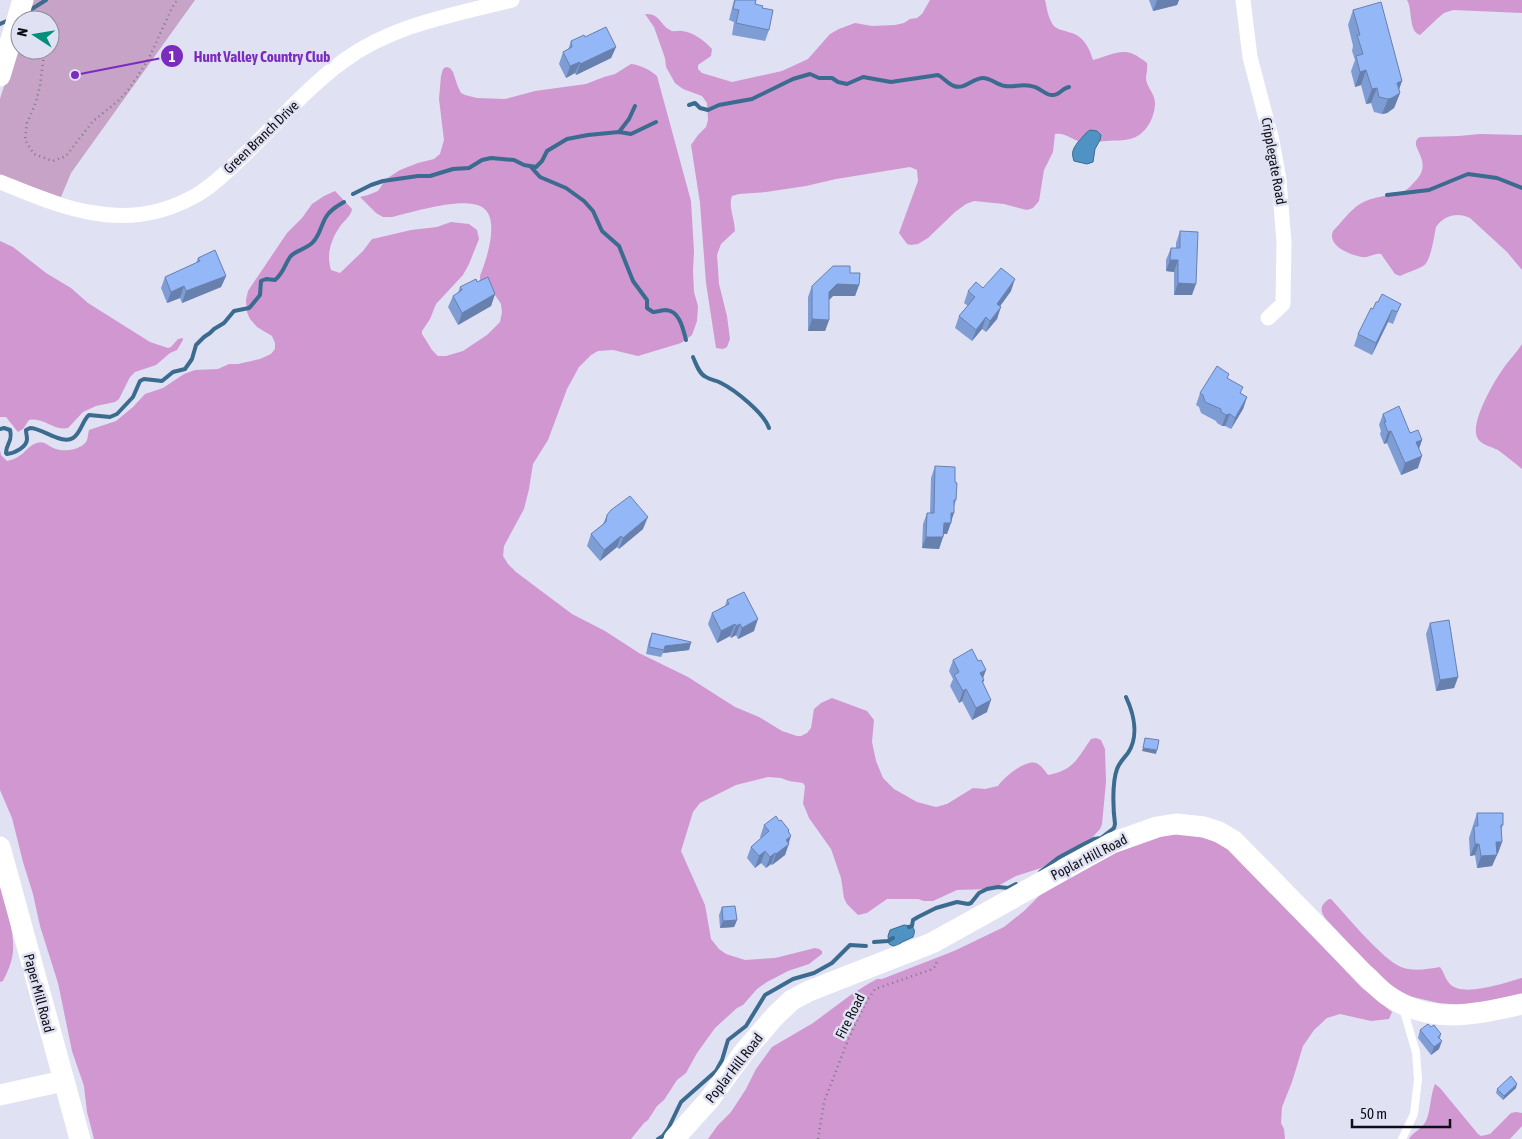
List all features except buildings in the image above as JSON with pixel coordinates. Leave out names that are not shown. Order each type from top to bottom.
[{"type":"street","name":"Green Branch Drive","points":[[0,182],[50,201],[94,213],[137,215],[155,212],[193,197],[216,180],[245,154],[315,84],[359,50],[408,27],[512,0]]},
{"type":"street","name":"Cripplegate Road","points":[[1243,0],[1250,57],[1272,141],[1279,179],[1282,212],[1284,243],[1283,304],[1268,318]]},
{"type":"street","points":[[0,76],[22,2]]},
{"type":"street","name":"Poplar Hill Road","points":[[674,1139],[709,1100],[744,1052],[775,1016],[792,1000],[827,983],[932,943],[1112,843],[1157,827],[1176,824],[1204,827],[1219,832],[1234,841],[1364,974],[1386,994],[1402,1004],[1414,1009],[1452,1016],[1483,1013],[1522,1004]]},
{"type":"street","name":"Paper Mill Road","points":[[0,847],[80,1139]]},
{"type":"street","points":[[0,1095],[64,1081]]},
{"type":"lane","points":[[1402,1004],[1416,1052],[1418,1079],[1414,1114],[1402,1139]]},
{"type":"path","points":[[43,60],[40,86],[36,102],[27,123],[25,140],[34,154],[53,161],[66,156],[93,121],[118,101],[129,89],[148,60],[177,0]]},
{"type":"path","name":"Fire Road","points":[[818,1139],[824,1102],[864,1004],[875,989],[930,970],[936,966],[937,954],[932,943]]},
{"type":"shaded area","points":[[30,0],[195,0],[71,173],[61,197],[0,176],[0,99],[12,60],[60,60],[60,10],[27,10]]},
{"type":"shaded area","points":[[930,0],[1045,0],[1049,17],[1054,26],[1078,36],[1087,46],[1093,60],[1128,52],[1147,63],[1146,81],[1154,96],[1155,103],[1155,109],[1148,126],[1140,134],[1125,140],[1084,143],[1063,134],[1055,134],[1053,152],[1044,170],[1039,201],[1033,208],[1027,210],[1004,204],[974,201],[955,212],[928,238],[918,244],[907,244],[899,233],[918,181],[917,170],[910,167],[806,186],[732,196],[731,204],[735,231],[721,244],[717,255],[719,284],[727,316],[730,339],[727,347],[723,349],[716,348],[706,283],[700,203],[691,145],[706,127],[708,120],[707,103],[702,96],[683,89],[675,83],[666,67],[665,58],[654,27],[645,14],[654,15],[672,31],[686,32],[702,40],[712,49],[711,56],[698,65],[698,69],[702,73],[732,82],[782,71],[808,59],[830,34],[855,23],[872,26],[895,25],[917,18],[922,14]]},
{"type":"shaded area","points":[[1407,0],[1522,0],[1522,13],[1453,10],[1444,13],[1420,35],[1416,33],[1412,25]]},
{"type":"shaded area","points":[[631,64],[645,68],[657,76],[691,201],[694,292],[698,306],[697,321],[692,335],[681,343],[638,356],[613,350],[598,351],[579,367],[567,389],[548,440],[533,464],[524,509],[504,546],[503,556],[516,572],[572,614],[605,631],[639,653],[688,677],[735,707],[759,717],[782,731],[797,736],[807,733],[811,728],[814,709],[832,698],[867,711],[874,720],[872,742],[876,761],[883,778],[894,789],[917,802],[936,807],[947,804],[973,788],[985,789],[998,786],[1021,766],[1032,762],[1040,765],[1048,775],[1057,773],[1074,763],[1091,739],[1101,740],[1105,749],[1106,782],[1100,829],[1090,840],[1041,868],[1016,876],[996,887],[957,890],[933,901],[887,899],[867,913],[858,915],[844,898],[841,878],[831,849],[809,818],[803,804],[805,786],[803,783],[768,777],[736,785],[700,803],[693,812],[681,851],[705,905],[711,939],[719,949],[726,954],[745,960],[775,958],[815,948],[822,951],[822,954],[809,964],[788,971],[767,982],[715,1028],[697,1053],[686,1073],[677,1080],[664,1100],[631,1139],[94,1139],[87,1112],[84,1086],[72,1051],[58,983],[40,926],[12,818],[0,790],[0,450],[1,455],[7,461],[21,455],[30,447],[40,442],[59,450],[76,449],[86,442],[89,430],[116,421],[145,394],[163,388],[184,374],[195,370],[218,369],[229,364],[260,359],[271,354],[275,349],[272,336],[257,327],[247,312],[246,300],[248,291],[287,233],[302,218],[312,204],[335,191],[352,209],[349,216],[337,230],[329,252],[331,270],[340,273],[363,251],[372,239],[411,230],[437,227],[451,222],[469,224],[477,230],[479,239],[469,264],[463,275],[436,304],[430,319],[422,331],[432,350],[438,356],[446,356],[463,351],[487,335],[500,322],[502,312],[501,304],[493,292],[480,280],[490,240],[491,220],[488,213],[482,207],[463,203],[438,206],[392,217],[383,217],[376,213],[360,197],[378,191],[386,179],[400,170],[434,159],[440,154],[444,140],[439,99],[441,76],[443,69],[446,67],[450,68],[453,72],[461,93],[477,98],[505,99],[535,91],[586,84],[615,74]]},
{"type":"shaded area","points":[[1480,134],[1522,135],[1522,270],[1507,252],[1470,218],[1461,215],[1447,217],[1436,227],[1426,264],[1400,276],[1395,274],[1381,254],[1362,257],[1346,252],[1333,241],[1333,231],[1356,207],[1370,199],[1404,191],[1418,178],[1423,165],[1416,144],[1420,137]]},
{"type":"shaded area","points":[[0,241],[13,247],[46,273],[71,288],[88,303],[150,342],[168,348],[178,339],[183,338],[183,340],[177,350],[170,353],[156,365],[135,372],[130,377],[119,399],[115,402],[96,406],[83,412],[68,428],[57,428],[40,420],[29,420],[23,429],[18,432],[6,417],[0,417]]},
{"type":"shaded area","points":[[1522,344],[1522,469],[1498,450],[1480,441],[1476,432],[1484,401],[1501,372]]},
{"type":"shaded area","points":[[1180,833],[1211,840],[1238,857],[1362,988],[1392,1012],[1389,1019],[1371,1021],[1340,1014],[1327,1018],[1314,1030],[1303,1046],[1282,1107],[1281,1123],[1285,1139],[708,1139],[731,1112],[756,1069],[772,1047],[813,1023],[852,994],[877,979],[882,979],[954,951],[1004,927],[1039,896],[1112,852],[1168,834]]},
{"type":"shaded area","points":[[0,882],[13,936],[13,944],[10,966],[3,981],[0,982]]},
{"type":"shaded area","points":[[1329,899],[1384,955],[1401,967],[1415,970],[1440,967],[1450,984],[1464,990],[1485,988],[1522,978],[1522,996],[1462,1005],[1439,1003],[1408,996],[1385,982],[1325,918],[1322,908]]},
{"type":"shaded area","points":[[1435,1084],[1481,1136],[1490,1134],[1511,1113],[1522,1113],[1522,1126],[1510,1139],[1409,1139],[1426,1121]]},
{"type":"water","points":[[1090,130],[1097,131],[1101,135],[1095,149],[1093,162],[1087,164],[1074,161],[1074,149]]},
{"type":"water","points":[[904,925],[912,926],[914,929],[913,937],[897,946],[889,944],[888,936],[890,930]]},
{"type":"waterway","points":[[30,10],[46,0]]},
{"type":"waterway","points":[[0,24],[9,20]]},
{"type":"waterway","points":[[689,105],[695,103],[700,108],[708,110],[719,105],[752,99],[793,79],[810,74],[819,78],[832,78],[847,84],[863,77],[891,82],[938,75],[958,87],[983,78],[1005,86],[1030,86],[1052,95],[1069,87]]},
{"type":"waterway","points":[[619,132],[629,119],[635,106]]},
{"type":"waterway","points":[[353,194],[383,181],[430,176],[453,169],[469,168],[482,160],[491,158],[514,160],[524,165],[536,167],[542,161],[547,151],[567,139],[619,132],[631,134],[656,122]]},
{"type":"waterway","points":[[531,167],[540,177],[566,188],[584,201],[593,211],[602,231],[619,246],[633,281],[647,300],[647,308],[653,312],[666,310],[675,314],[680,321],[686,340]]},
{"type":"waterway","points":[[1387,195],[1429,190],[1468,174],[1497,178],[1522,188]]},
{"type":"waterway","points":[[0,429],[10,430],[11,437],[6,450],[7,454],[17,451],[25,445],[27,439],[26,430],[30,428],[68,440],[76,436],[89,415],[110,417],[117,414],[133,397],[140,381],[144,379],[162,381],[173,372],[185,369],[192,359],[196,345],[224,323],[234,311],[249,308],[260,295],[261,281],[266,279],[275,280],[292,255],[315,239],[330,212],[344,202]]},
{"type":"waterway","points":[[693,357],[701,374],[727,386],[741,396],[755,409],[769,428]]},
{"type":"waterway","points":[[1040,872],[1058,858],[1094,839],[1101,838],[1114,828],[1113,796],[1115,775],[1119,765],[1128,753],[1134,732],[1133,718],[1126,697]]},
{"type":"waterway","points":[[909,927],[912,926],[913,920],[936,908],[957,902],[968,904],[979,893],[987,889],[1008,888],[1016,884]]},
{"type":"waterway","points":[[874,942],[888,941],[893,938]]},
{"type":"waterway","points":[[658,1139],[668,1129],[681,1102],[716,1071],[722,1060],[728,1040],[746,1026],[765,995],[793,979],[814,973],[832,963],[850,945],[866,946]]},
{"type":"place","name":"Hunt Valley Country Club","points":[[75,75]]}]
